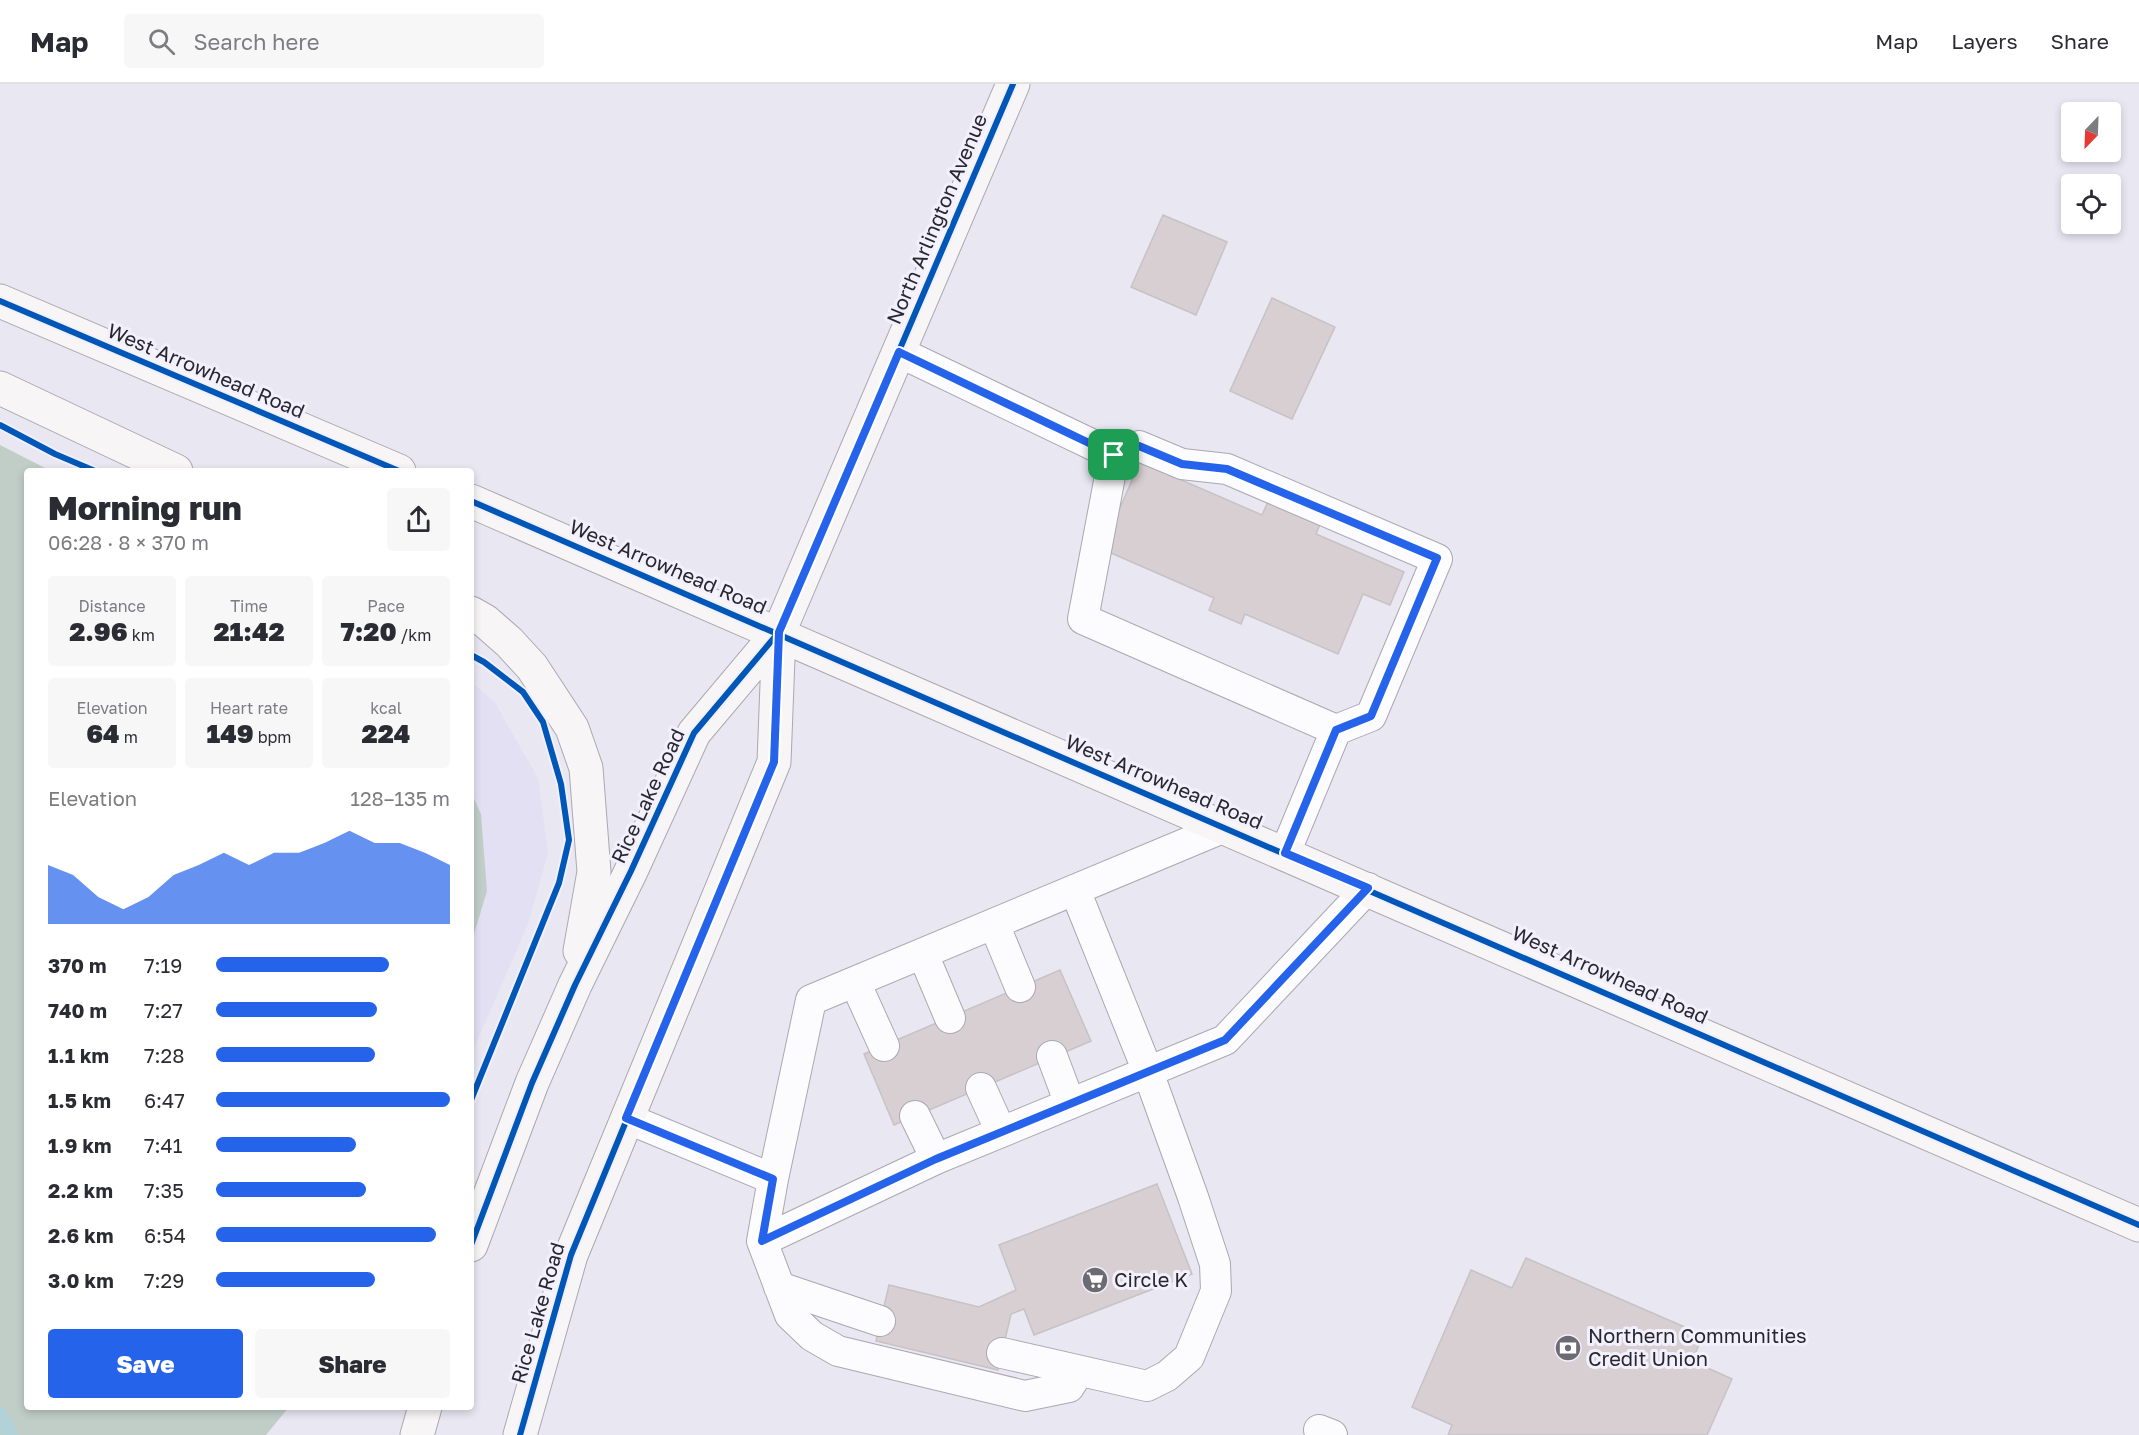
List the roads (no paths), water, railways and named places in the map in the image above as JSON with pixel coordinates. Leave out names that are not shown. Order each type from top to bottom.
[{"type":"main road","name":"North Arlington Avenue","points":[[779,632],[1013,84]]},
{"type":"main road","name":"West Arrowhead Road","points":[[0,301],[392,468]]},
{"type":"main road","points":[[0,388],[170,468]]},
{"type":"main road","name":"West Arrowhead Road","points":[[474,502],[779,632],[2139,1225]]},
{"type":"main road","points":[[474,615],[485,621],[509,642],[532,667],[572,728],[586,768],[594,872],[575,985]]},
{"type":"main road","name":"Rice Lake Road","points":[[474,1237],[532,1083],[575,985],[631,871],[693,733],[779,632]]},
{"type":"main road","name":"Rice Lake Road","points":[[520,1435],[571,1255],[774,762],[779,632]]},
{"type":"main road","points":[[417,1435],[423,1410]]},
{"type":"lane","points":[[899,352],[1114,455],[1139,446],[1182,464],[1227,469],[1437,558],[1371,716],[1336,730],[1083,619],[1114,455]]},
{"type":"lane","points":[[1285,853],[1336,730]]},
{"type":"lane","points":[[1079,1371],[1069,1387],[1025,1396],[838,1351],[812,1336],[790,1315],[762,1241],[811,1000],[1225,827]]},
{"type":"lane","points":[[762,1241],[936,1159],[1225,1040],[1368,888]]},
{"type":"lane","points":[[1002,1353],[1147,1386],[1167,1376],[1190,1357],[1216,1291],[1215,1264],[1194,1197],[1148,1072],[1075,890]]},
{"type":"lane","points":[[994,924],[1020,987]]},
{"type":"lane","points":[[923,954],[950,1017]]},
{"type":"lane","points":[[855,982],[884,1046]]},
{"type":"lane","points":[[1052,1056],[1070,1104]]},
{"type":"lane","points":[[981,1088],[1001,1132]]},
{"type":"lane","points":[[915,1116],[936,1159]]},
{"type":"lane","points":[[626,1118],[773,1179]]},
{"type":"lane","points":[[779,1287],[880,1321]]},
{"type":"waterway","points":[[0,1415],[11,1435]]},
{"type":"place","name":"Circle K","points":[[1095,1280]]},
{"type":"place","name":"Northern Communities Credit Union","points":[[1568,1348]]}]
